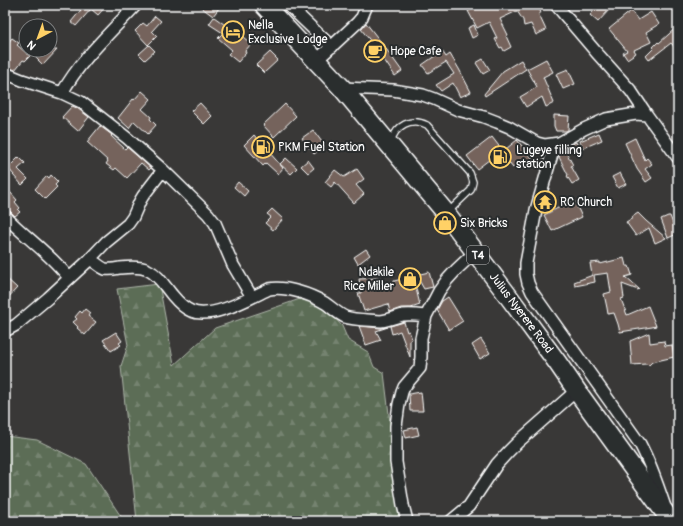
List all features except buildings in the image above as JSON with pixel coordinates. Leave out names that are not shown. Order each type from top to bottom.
[{"type":"highway","name":"Julius Nyerere Road","points":[[264,5],[342,88],[446,213],[557,362],[671,520]]},
{"type":"street","points":[[62,93],[80,65],[109,32],[136,5]]},
{"type":"street","points":[[288,5],[332,46]]},
{"type":"street","points":[[317,60],[357,23],[362,17],[367,5]]},
{"type":"street","points":[[556,5],[631,91],[678,158]]},
{"type":"street","points":[[5,73],[62,93],[81,102],[127,138],[163,170],[208,214],[215,223],[233,265],[252,297]]},
{"type":"street","points":[[342,88],[393,90],[434,98],[458,110],[484,117],[509,127],[537,143],[545,145],[555,144],[565,140],[606,119],[636,114],[647,115]]},
{"type":"street","points":[[555,144],[536,210],[526,263],[528,283],[532,292],[640,444],[648,459],[671,520]]},
{"type":"street","points":[[5,331],[16,325],[48,298],[106,242],[130,222],[140,201],[163,170]]},
{"type":"street","points":[[5,216],[54,261],[69,278]]},
{"type":"street","points":[[406,521],[396,462],[397,411],[404,387],[420,368],[421,338],[426,316],[439,291],[447,280],[475,252]]},
{"type":"street","points":[[90,259],[102,267],[110,270],[140,268],[153,272],[159,277],[177,301],[192,312],[204,314],[225,310],[269,289],[276,288],[287,289],[318,298],[349,318],[385,321],[402,316],[426,316]]},
{"type":"street","points":[[451,521],[469,506],[508,452],[577,390]]},
{"type":"lane","points":[[390,145],[393,134],[404,125],[409,122],[422,123],[427,125],[470,173],[474,182],[471,190],[446,213]]},
{"type":"green space","points":[[159,284],[174,365],[215,328],[300,299],[322,304],[342,326],[348,340],[368,352],[374,367],[384,373],[402,521],[137,521],[121,366],[128,345],[117,289]]},
{"type":"green space","points":[[5,436],[37,440],[86,464],[124,521],[5,521]]},
{"type":"place","name":"Nella Exclusive Lodge","points":[[233,32]]},
{"type":"place","name":"Hope Cafe","points":[[375,51]]},
{"type":"place","name":"PKM Fuel Station","points":[[263,147]]},
{"type":"place","name":"Lugeye filling station","points":[[500,157]]},
{"type":"place","name":"RC Church","points":[[545,202]]},
{"type":"place","name":"Six Bricks","points":[[445,223]]},
{"type":"place","name":"Ndakile Rice Miller","points":[[410,279]]}]
